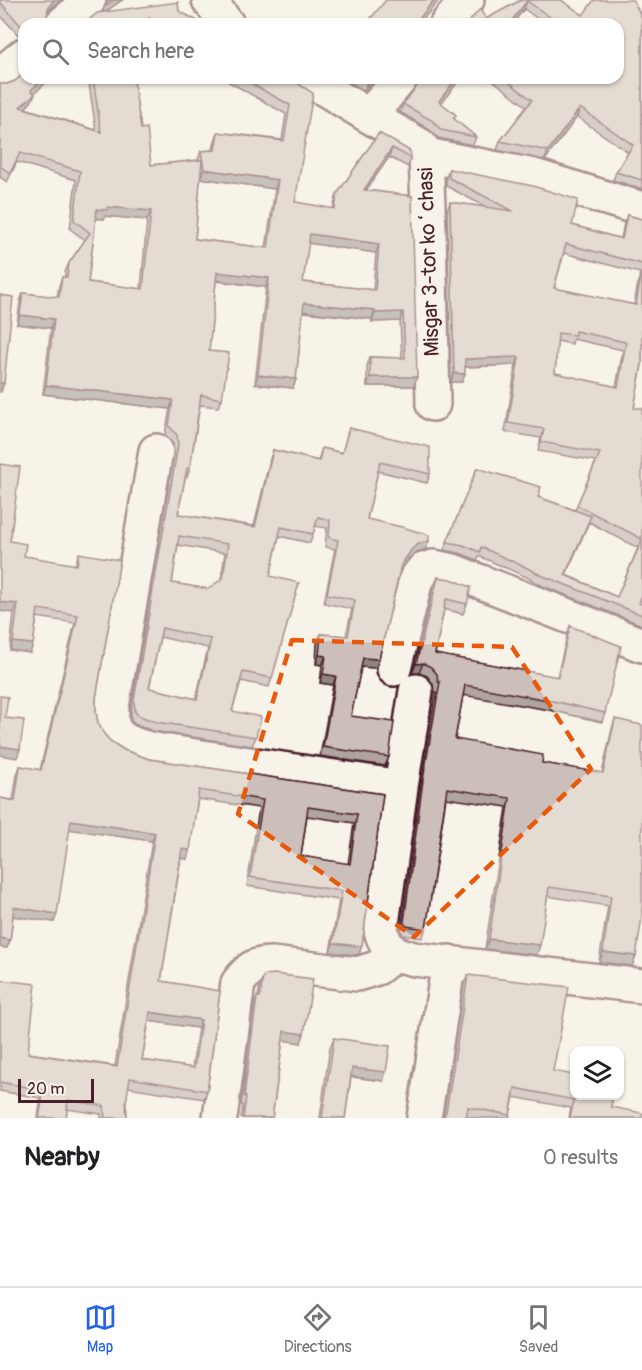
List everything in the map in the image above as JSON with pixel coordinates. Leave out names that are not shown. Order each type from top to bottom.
[{"type":"street","points":[[69,18],[89,0]]},
{"type":"street","points":[[209,0],[222,18]]},
{"type":"street","points":[[452,18],[467,0]]},
{"type":"street","points":[[0,75],[18,61]]},
{"type":"street","name":"Misgar 3-tor koʻchasi","points":[[317,84],[421,146],[426,155],[433,404]]},
{"type":"street","points":[[369,116],[397,84]]},
{"type":"street","points":[[426,155],[534,176],[642,209]]},
{"type":"street","points":[[156,451],[112,707],[113,726],[120,736],[131,743],[149,749],[401,787]]},
{"type":"street","points":[[642,645],[453,571],[433,567],[423,570],[416,579],[405,680],[401,787],[381,931],[386,945],[395,954],[642,986]]},
{"type":"street","points":[[220,1118],[238,983],[246,971],[259,964],[272,964],[357,974],[377,968],[395,954]]},
{"type":"street","points":[[424,1118],[449,962]]},
{"type":"highlighted area","points":[[292,640],[512,647],[591,769],[414,937],[238,814]]},
{"type":"building","points":[[0,0],[54,0],[48,8],[47,18],[18,18],[18,22]]},
{"type":"building","points":[[386,0],[434,0],[420,18],[371,18]]},
{"type":"building","points":[[521,0],[561,0],[583,15],[594,0],[633,0],[642,18],[642,180],[616,172],[633,145],[580,108],[548,151],[500,141],[532,100],[512,84],[624,84],[624,18],[551,18],[527,1],[514,18],[488,18]]},
{"type":"building","points":[[178,2],[179,11],[192,18],[91,18],[97,13]]},
{"type":"building","points":[[480,9],[485,18],[472,18]]},
{"type":"building","points":[[18,78],[18,84],[38,84],[31,90],[35,94],[20,107],[101,132],[94,84],[134,84],[141,129],[147,128],[151,165],[202,160],[195,239],[268,248],[278,180],[204,169],[201,151],[215,150],[218,132],[284,141],[290,105],[252,84],[299,84],[313,93],[295,202],[335,209],[337,194],[379,133],[410,151],[411,158],[392,148],[364,190],[412,196],[417,377],[370,377],[370,357],[405,358],[403,312],[375,313],[375,310],[304,303],[296,379],[258,375],[269,278],[217,272],[209,351],[229,353],[222,399],[201,395],[190,468],[187,468],[178,514],[255,527],[273,450],[319,461],[322,448],[342,453],[349,428],[430,447],[430,474],[380,462],[367,519],[429,535],[429,541],[420,543],[412,549],[401,565],[379,659],[363,658],[351,716],[394,722],[389,757],[323,747],[336,676],[323,674],[326,656],[319,655],[321,634],[348,636],[355,600],[327,594],[338,540],[329,538],[330,520],[318,517],[313,534],[281,527],[270,576],[299,583],[272,678],[243,672],[232,711],[261,717],[256,737],[156,722],[135,712],[134,700],[178,445],[177,435],[169,426],[173,400],[46,385],[54,319],[20,315],[23,293],[59,297],[62,277],[67,277],[69,263],[90,233],[74,220],[80,171],[20,153],[10,173],[0,166],[0,84],[7,84]],"holes":[[[107,207],[151,211],[143,289],[88,282],[97,209],[107,210]],[[310,234],[379,244],[375,290],[303,282]],[[179,536],[228,544],[223,578],[208,589],[172,583]],[[162,628],[211,639],[197,699],[149,688]]]},
{"type":"building","points":[[418,84],[452,84],[439,101],[456,115],[453,118],[476,137],[441,130],[433,121],[403,104]]},
{"type":"building","points":[[449,169],[533,186],[578,200],[572,225],[622,239],[627,215],[642,219],[642,264],[566,244],[554,288],[636,305],[642,270],[642,364],[634,408],[642,408],[642,539],[577,505],[600,453],[541,442],[544,429],[508,423],[519,357],[465,359],[465,374],[454,373],[450,202],[513,211],[449,178]],"holes":[[[575,331],[626,342],[618,387],[555,373],[558,333],[575,335]]]},
{"type":"building","points":[[0,295],[13,297],[4,383],[0,383]]},
{"type":"building","points":[[0,464],[20,467],[10,541],[26,544],[24,556],[77,565],[79,553],[120,560],[96,698],[98,723],[110,741],[124,750],[149,759],[383,794],[362,945],[358,946],[333,943],[342,891],[250,877],[263,800],[199,790],[190,850],[182,849],[161,981],[220,991],[207,1091],[130,1078],[126,1102],[127,1118],[105,1118],[104,1106],[68,1100],[66,1118],[39,1118],[44,1090],[0,1082],[0,980],[36,984],[28,1053],[117,1067],[155,833],[71,820],[57,914],[14,907],[10,940],[0,938],[0,798],[15,801],[20,766],[41,770],[78,615],[38,609],[33,644],[13,642],[18,604],[0,602]],"holes":[[[308,807],[357,814],[350,864],[301,856]],[[150,1012],[201,1020],[194,1068],[142,1060]]]},
{"type":"building","points":[[477,468],[541,487],[538,497],[591,516],[565,575],[617,597],[642,540],[642,595],[639,603],[642,604],[642,615],[534,572],[481,547],[480,552],[447,542]]},
{"type":"building","points":[[438,577],[451,579],[471,587],[467,604],[446,599],[435,654],[558,677],[570,626],[621,646],[605,713],[465,685],[455,739],[543,755],[542,763],[603,773],[615,719],[642,725],[642,917],[636,956],[603,952],[611,896],[549,887],[540,945],[489,939],[510,798],[447,788],[426,929],[406,926],[404,922],[423,780],[440,682],[431,667],[423,663],[416,664]]},
{"type":"building","points":[[0,696],[8,697],[5,718],[24,720],[20,749],[0,746]]},
{"type":"building","points":[[274,974],[313,979],[304,1034],[284,1031],[272,1118],[243,1118],[257,997],[260,997],[263,977]]},
{"type":"building","points":[[468,975],[569,987],[553,1071],[570,1074],[570,1099],[515,1088],[510,1115],[468,1107],[466,1118],[443,1118],[446,1112]]},
{"type":"building","points":[[334,1038],[390,1046],[386,1072],[352,1068],[345,1118],[322,1118]]},
{"type":"building","points":[[574,1100],[612,1100],[611,1107],[642,1113],[642,1118],[570,1118]]}]
